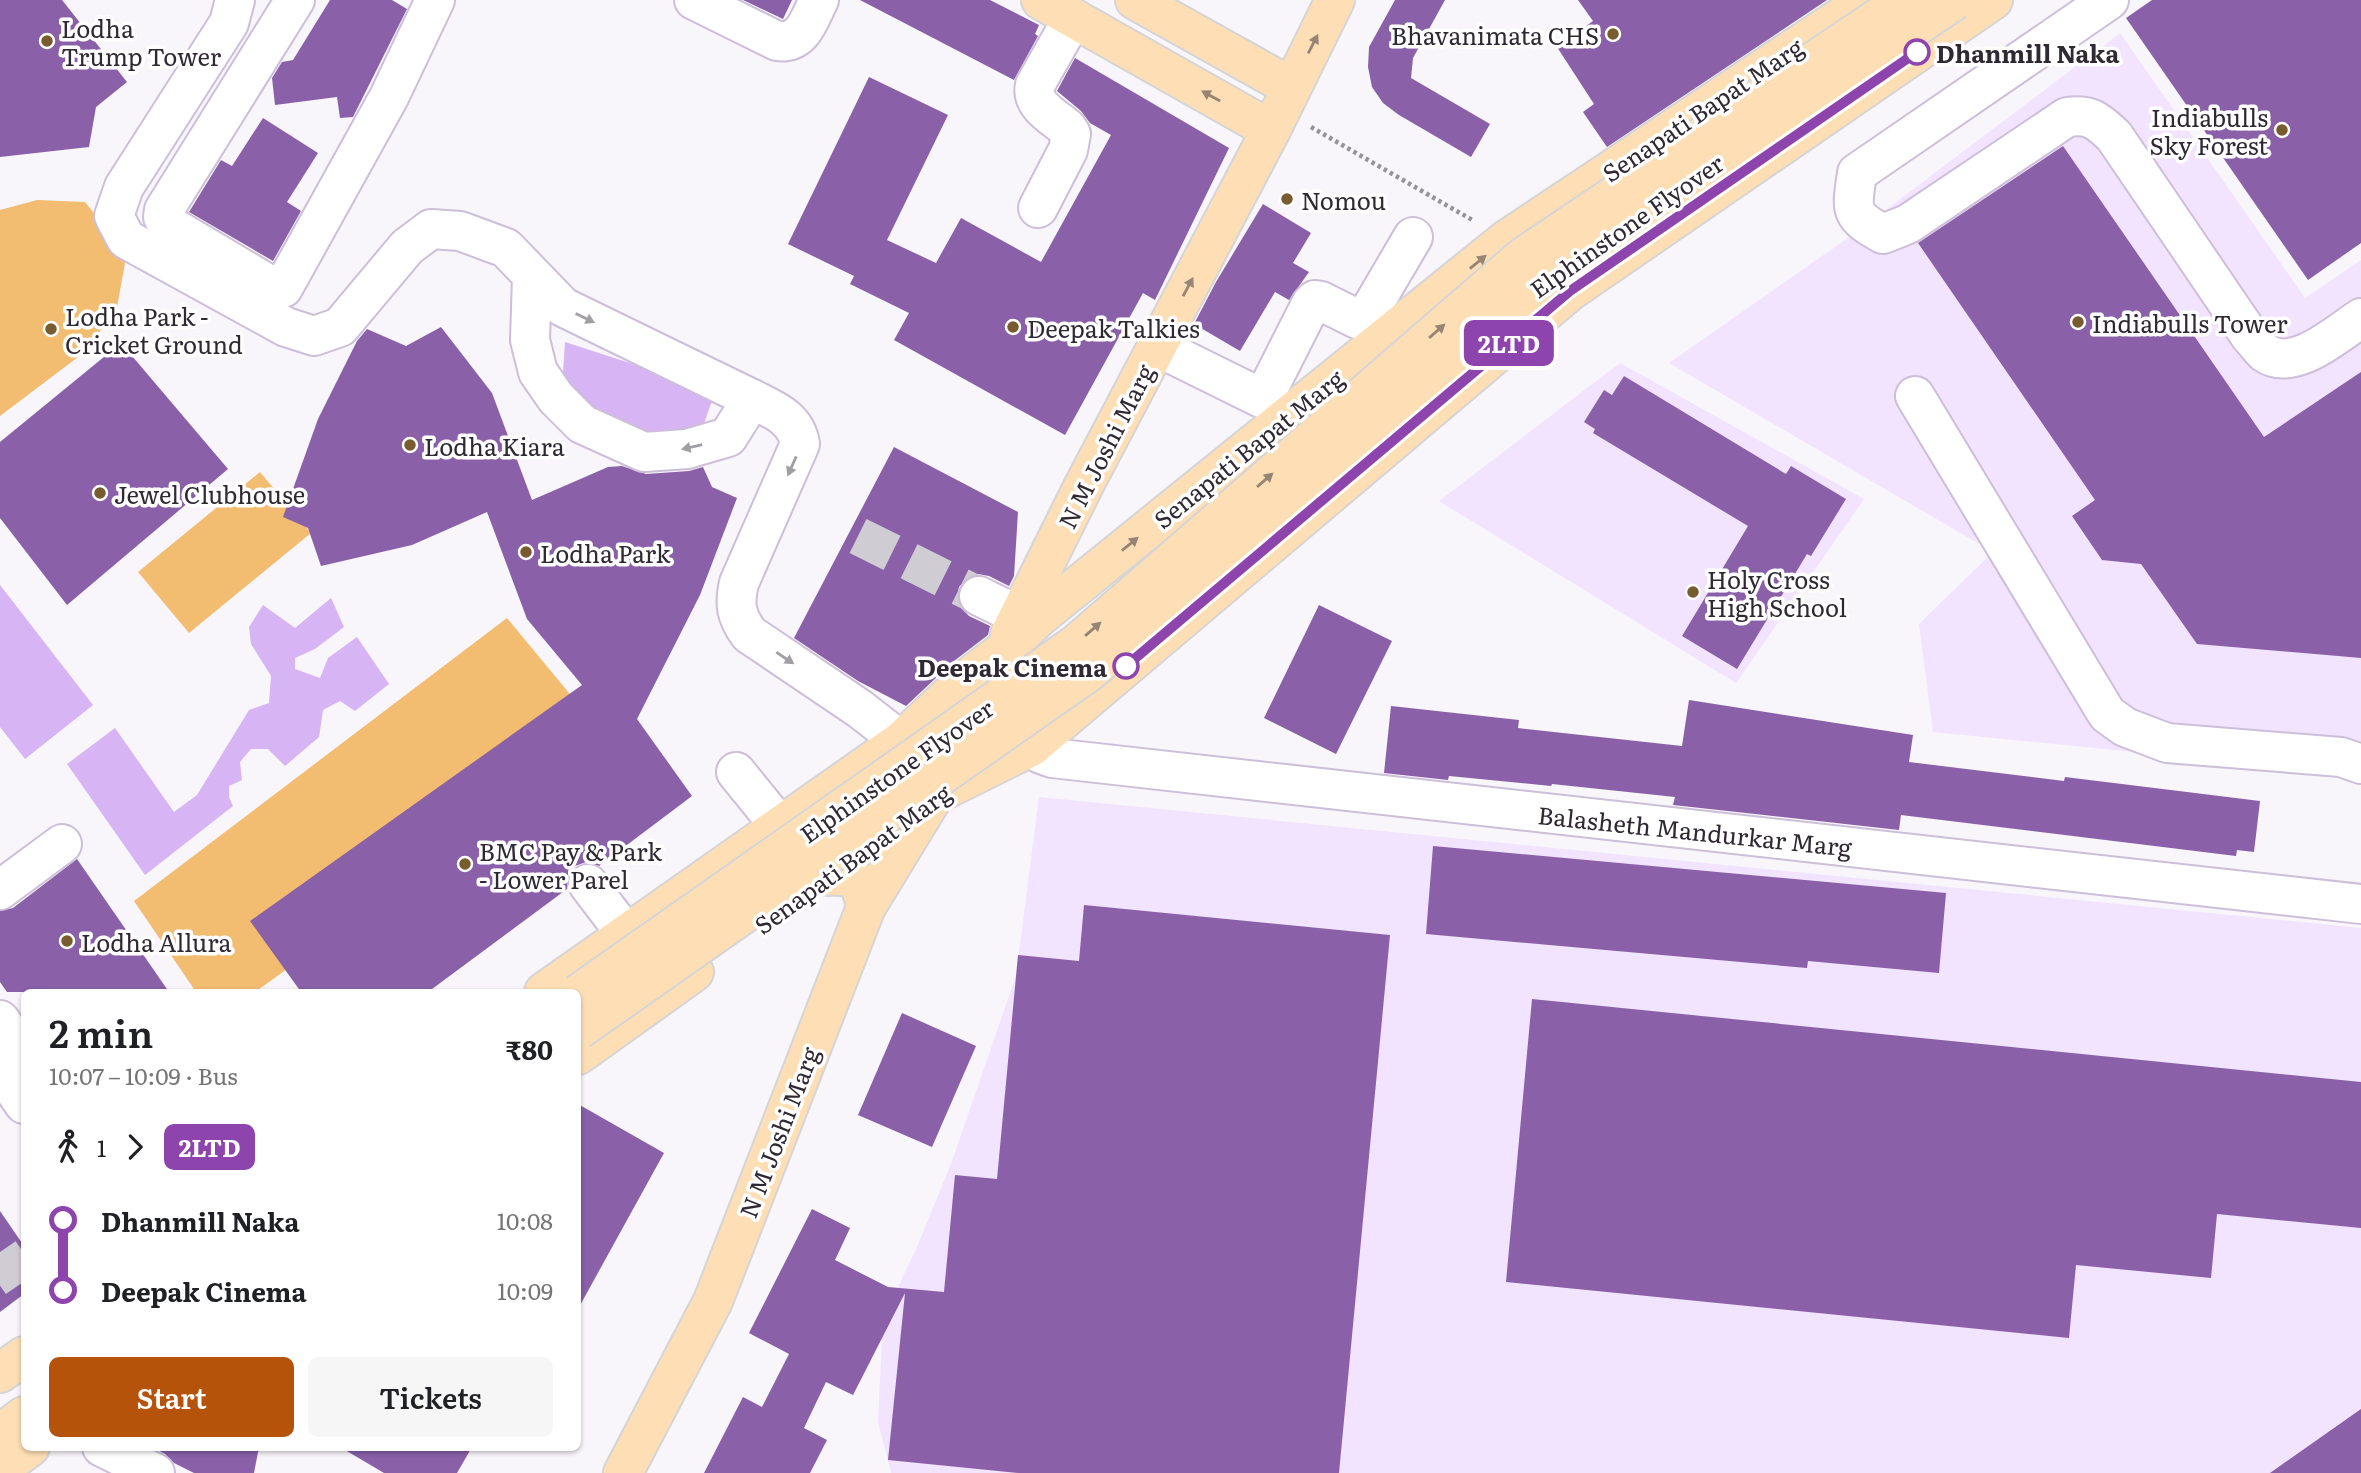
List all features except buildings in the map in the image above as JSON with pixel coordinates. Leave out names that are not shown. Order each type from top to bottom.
[{"type":"main road","points":[[1041,0],[1073,18],[1281,109]]},
{"type":"main road","points":[[1135,0],[1281,109]]},
{"type":"main road","name":"N M Joshi Marg","points":[[623,1473],[713,1301],[866,907],[935,794],[1001,653],[1029,617],[1084,485],[1281,109],[1335,0]]},
{"type":"main road","name":"Senapati Bapat Marg","points":[[1029,617],[1506,240],[1867,0]]},
{"type":"main road","name":"Elphinstone Flyover","points":[[581,992],[1075,645],[1523,257],[1905,0]]},
{"type":"main road","name":"Elphinstone Flyover","points":[[581,1028],[1090,671],[1545,278],[1955,0]]},
{"type":"main road","name":"Senapati Bapat Marg","points":[[581,1053],[828,876],[935,794],[1031,747],[1570,291],[1993,0]]},
{"type":"main road","points":[[548,989],[901,741],[969,677],[1001,653]]},
{"type":"main road","points":[[783,824],[828,876],[846,876],[855,880],[862,888],[866,907]]},
{"type":"main road","points":[[0,1373],[21,1358]]},
{"type":"main road","points":[[0,1398],[21,1383]]},
{"type":"main road","points":[[0,1434],[21,1418]]},
{"type":"main road","points":[[0,1469],[25,1451]]},
{"type":"street","points":[[235,0],[229,23],[124,187],[114,216],[126,239],[286,327],[314,336],[340,327],[407,247],[431,229],[460,231],[506,248],[532,292],[530,340],[538,372],[556,398],[582,424],[644,452],[687,449],[728,437],[749,405]]},
{"type":"street","points":[[295,0],[164,210],[163,217],[167,224],[178,231],[273,287],[283,288],[389,97],[435,0]]},
{"type":"street","points":[[694,0],[777,41],[787,42],[799,37],[818,0]]},
{"type":"street","points":[[2109,0],[1857,173],[1852,206],[1861,222],[1883,234],[1908,224],[2067,117],[2083,115],[2100,122],[2114,136],[2250,336],[2266,354],[2285,358],[2304,356],[2361,318]]},
{"type":"street","points":[[1038,208],[1068,149],[1071,134],[1035,101],[1032,94],[1073,18]]},
{"type":"street","points":[[1176,356],[1261,398],[1265,395],[1311,304],[1315,300],[1321,300],[1357,319],[1366,317],[1413,237]]},
{"type":"street","points":[[532,292],[749,405],[777,411],[792,423],[799,434],[800,444],[739,583],[734,603],[740,621],[749,634],[860,709],[901,741],[935,794]]},
{"type":"street","points":[[1915,396],[2107,714],[2125,727],[2166,743],[2342,757],[2361,764]]},
{"type":"street","points":[[979,596],[1029,617],[1031,747]]},
{"type":"street","name":"Balasheth Mandurkar Marg","points":[[1031,747],[1052,758],[2361,904]]},
{"type":"street","points":[[736,772],[771,814],[783,824]]},
{"type":"street","points":[[0,890],[62,844]]},
{"type":"street","points":[[580,891],[618,940]]},
{"type":"street","points":[[0,1020],[21,1051]]},
{"type":"street","points":[[0,1069],[21,1100]]},
{"type":"street","points":[[110,1451],[155,1473]]},
{"type":"path","points":[[1281,109],[1506,240]]},
{"type":"shaded area","points":[[2120,33],[2305,298],[2361,260],[2361,774],[1933,732],[1919,624],[1993,552],[1669,363],[1858,231]]},
{"type":"shaded area","name":"Lodha Park - Cricket Ground","points":[[37,200],[85,202],[109,232],[125,263],[117,307],[86,351],[0,416],[0,210]]},
{"type":"shaded area","points":[[565,342],[642,367],[713,398],[702,429],[634,434],[562,388]]},
{"type":"shaded area","name":"Holy Cross High School","points":[[1620,363],[1864,499],[1736,683],[1439,501]]},
{"type":"shaded area","points":[[260,472],[311,533],[189,633],[138,572]]},
{"type":"shaded area","points":[[0,585],[93,705],[25,759],[0,727]]},
{"type":"shaded area","points":[[331,598],[344,627],[315,649],[295,658],[295,669],[320,678],[328,658],[357,637],[389,684],[355,711],[340,701],[323,710],[319,737],[285,766],[268,749],[251,749],[240,762],[242,780],[229,786],[229,797],[233,806],[145,875],[67,764],[115,728],[174,812],[197,795],[249,710],[269,703],[271,676],[251,644],[249,627],[263,605],[295,628]]},
{"type":"shaded area","points":[[507,618],[607,739],[259,989],[194,989],[134,901]]},
{"type":"shaded area","points":[[1039,797],[2361,928],[2361,1473],[891,1473],[878,1422],[883,1319],[917,1247],[951,1164],[1016,976]]},
{"type":"tunnel","points":[[858,536],[979,596]]},
{"type":"tunnel","points":[[0,1252],[21,1283]]},
{"type":"bus line","name":"2LTD","points":[[1126,666],[1570,291],[1917,52]]},
{"type":"place","name":"Bhavanimata CHS","points":[[1613,34]]},
{"type":"place","name":"Lodha Trump Tower","points":[[47,41]]},
{"type":"place","name":"Dhanmill Naka","points":[[1917,52]]},
{"type":"place","name":"Indiabulls Sky Forest","points":[[2282,130]]},
{"type":"place","name":"Nomou","points":[[1287,199]]},
{"type":"place","name":"Indiabulls Tower","points":[[2078,322]]},
{"type":"place","name":"Deepak Talkies","points":[[1013,327]]},
{"type":"place","name":"Lodha Park - Cricket Ground","points":[[51,329]]},
{"type":"place","name":"Lodha Kiara","points":[[410,445]]},
{"type":"place","name":"Jewel Clubhouse","points":[[100,493]]},
{"type":"place","name":"Lodha Park","points":[[526,552]]},
{"type":"place","name":"Holy Cross High School","points":[[1693,592]]},
{"type":"place","name":"Deepak Cinema","points":[[1126,666]]},
{"type":"place","name":"BMC Pay & Park - Lower Parel","points":[[465,864]]},
{"type":"place","name":"Lodha Allura","points":[[67,941]]}]
